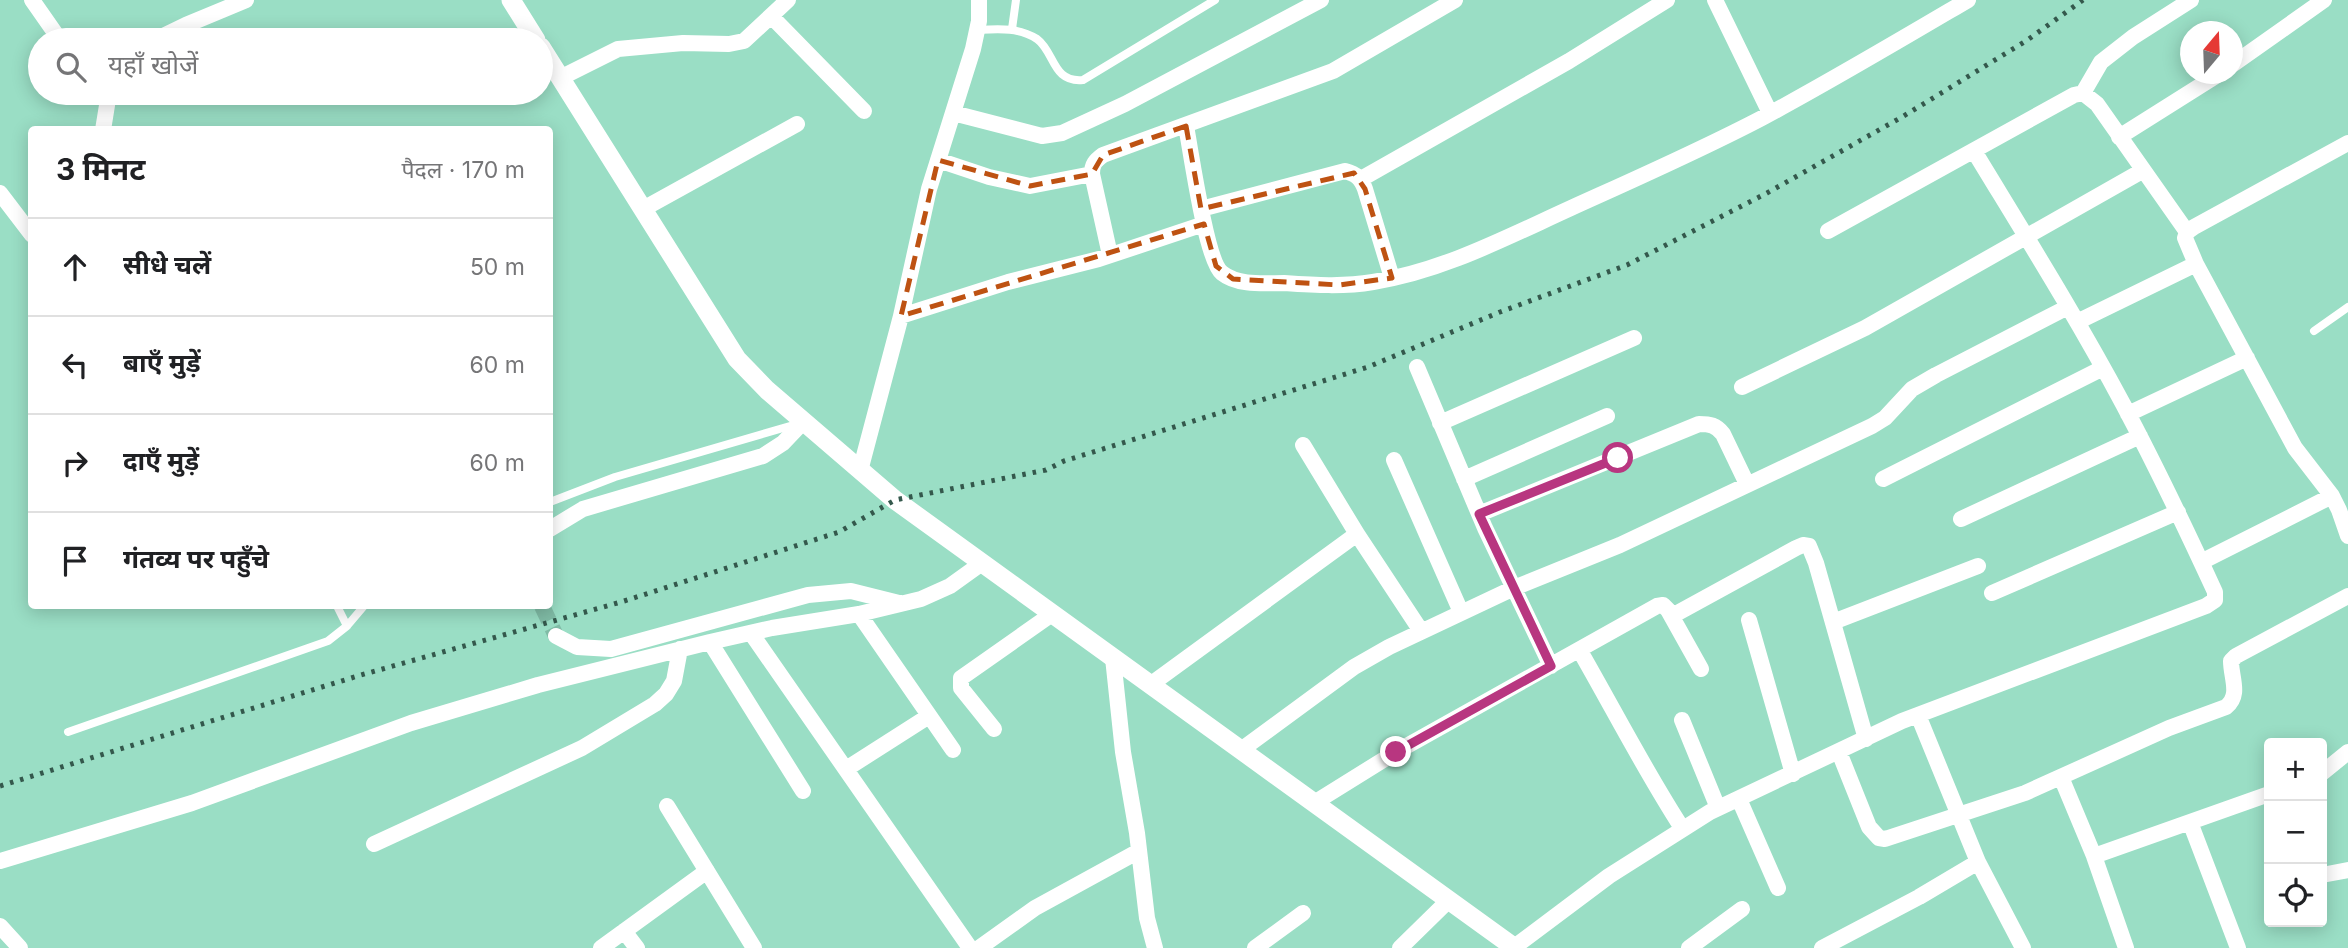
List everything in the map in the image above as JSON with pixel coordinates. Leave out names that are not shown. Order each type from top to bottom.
[{"type":"street","points":[[32,0],[52,28]]},
{"type":"street","points":[[182,28],[246,0]]},
{"type":"street","points":[[511,0],[528,28]]},
{"type":"street","points":[[560,78],[618,49],[744,41],[788,0]]},
{"type":"street","points":[[860,471],[901,316],[929,189],[973,49],[979,0]]},
{"type":"street","points":[[953,113],[1042,136],[1062,133],[1125,104],[1321,0]]},
{"type":"street","points":[[1110,255],[1092,174],[1092,166],[1102,155],[1333,71],[1455,0]]},
{"type":"street","points":[[1361,179],[1569,61],[1667,0]]},
{"type":"street","points":[[1715,0],[1770,113]]},
{"type":"street","points":[[1828,231],[2074,95],[2083,93],[2101,62],[2133,37],[2191,0]]},
{"type":"street","points":[[2243,57],[2324,0]]},
{"type":"street","points":[[1186,126],[1203,217],[1216,266],[1221,273],[1248,282],[1339,285],[1373,282],[1418,272],[1483,248],[1674,162],[1770,113],[1964,1]]},
{"type":"street","points":[[771,16],[864,111]]},
{"type":"street","points":[[553,67],[737,359],[766,390],[895,500],[1514,948],[1609,876],[1718,808],[1919,715],[2206,606],[2215,600],[2215,592],[2140,436],[2077,322],[1974,150]]},
{"type":"street","points":[[2119,137],[2203,84]]},
{"type":"street","points":[[2083,93],[2097,104],[2187,232]]},
{"type":"street","points":[[103,126],[104,105]]},
{"type":"street","points":[[643,209],[797,124]]},
{"type":"street","points":[[2348,143],[2187,232],[2185,238],[2196,264],[2295,448],[2332,496],[2348,536]]},
{"type":"street","points":[[938,160],[989,177],[1030,186],[1092,174]]},
{"type":"street","points":[[901,316],[1008,282],[1110,255],[1203,217],[1345,171],[1354,173],[1361,179],[1392,278]]},
{"type":"street","points":[[1742,387],[1865,328],[2142,171]]},
{"type":"street","points":[[0,192],[28,230]]},
{"type":"street","points":[[2077,322],[2196,264]]},
{"type":"street","points":[[1241,750],[1354,667],[1421,631],[1514,588],[1620,545],[1872,426],[1885,418],[1912,389],[2068,307]]},
{"type":"street","points":[[1440,423],[1634,338]]},
{"type":"street","points":[[2128,414],[2246,358]]},
{"type":"street","points":[[1417,367],[1479,514],[1551,666]]},
{"type":"street","points":[[1883,479],[2103,368]]},
{"type":"street","points":[[1464,479],[1607,416]]},
{"type":"street","points":[[553,525],[583,509],[763,456],[783,443],[803,422]]},
{"type":"street","points":[[1479,514],[1699,424],[1718,427],[1723,433],[1746,484]]},
{"type":"street","points":[[1961,519],[2140,436]]},
{"type":"street","points":[[1303,446],[1421,631]]},
{"type":"street","points":[[1394,460],[1461,612]]},
{"type":"street","points":[[2201,562],[2332,496]]},
{"type":"street","points":[[1992,593],[2178,512]]},
{"type":"street","points":[[1150,685],[1357,534]]},
{"type":"street","points":[[1672,616],[1803,545],[1809,546],[1813,552],[1866,739]]},
{"type":"street","points":[[0,861],[192,803],[411,723],[538,685],[710,642],[859,614],[921,599],[950,586],[982,563]]},
{"type":"street","points":[[1833,622],[1978,566]]},
{"type":"street","points":[[556,636],[577,647],[611,649],[808,595],[850,591],[901,603]]},
{"type":"street","points":[[1839,752],[1869,827],[1879,838],[1885,839],[2025,793],[2225,707],[2232,702],[2234,695],[2231,661],[2236,656],[2348,596]]},
{"type":"street","points":[[1314,803],[1396,752],[1657,606],[1663,605],[1672,616],[1701,669]]},
{"type":"street","points":[[859,614],[953,750]]},
{"type":"street","points":[[994,729],[961,688],[961,678],[1052,614]]},
{"type":"street","points":[[1749,620],[1793,774]]},
{"type":"street","points":[[751,633],[970,948]]},
{"type":"street","points":[[710,642],[803,791]]},
{"type":"street","points":[[373,844],[582,748],[655,704],[666,694],[674,681],[680,649]]},
{"type":"street","points":[[1580,651],[1654,785],[1682,828]]},
{"type":"street","points":[[1114,658],[1123,752],[1147,918],[1155,948]]},
{"type":"street","points":[[1919,715],[1978,862],[2021,947]]},
{"type":"street","points":[[846,769],[929,716]]},
{"type":"street","points":[[1682,720],[1718,808]]},
{"type":"street","points":[[2327,770],[2348,751]]},
{"type":"street","points":[[2062,777],[2094,856],[2126,948]]},
{"type":"street","points":[[2094,856],[2264,796]]},
{"type":"street","points":[[1739,799],[1778,888]]},
{"type":"street","points":[[667,806],[754,948]]},
{"type":"street","points":[[2190,822],[2238,948]]},
{"type":"street","points":[[979,948],[1035,908],[1139,851]]},
{"type":"street","points":[[1822,948],[1919,897],[1978,862]]},
{"type":"street","points":[[2327,874],[2348,870]]},
{"type":"street","points":[[601,948],[707,871]]},
{"type":"street","points":[[1400,948],[1449,901]]},
{"type":"street","points":[[1689,948],[1742,909]]},
{"type":"street","points":[[1255,948],[1303,913]]},
{"type":"street","points":[[0,926],[20,948]]},
{"type":"street","points":[[624,931],[637,948]]},
{"type":"lane","points":[[1012,29],[1016,0]]},
{"type":"lane","points":[[977,30],[1012,29],[1039,40],[1063,75],[1072,81],[1083,80],[1215,0]]},
{"type":"lane","points":[[2314,331],[2348,307]]},
{"type":"lane","points":[[553,501],[615,477],[803,422]]},
{"type":"lane","points":[[338,609],[347,626]]},
{"type":"lane","points":[[68,732],[328,641],[362,609]]},
{"type":"highlighted area","points":[[1186,126],[1201,209],[1354,173],[1365,189],[1392,278],[1339,285],[1233,279],[1216,266],[1204,224],[901,316],[938,160],[1030,186],[1092,174],[1103,155]]},
{"type":"tunnel","points":[[543,609],[556,636]]},
{"type":"railway","points":[[0,786],[361,675],[621,602],[839,532],[895,500],[1046,470],[1064,461],[1368,367],[1500,312],[1627,265],[1767,193],[1902,117],[2026,41],[2083,0]]},
{"type":"route","points":[[1396,752],[1551,666],[1479,514],[1618,458]]}]
